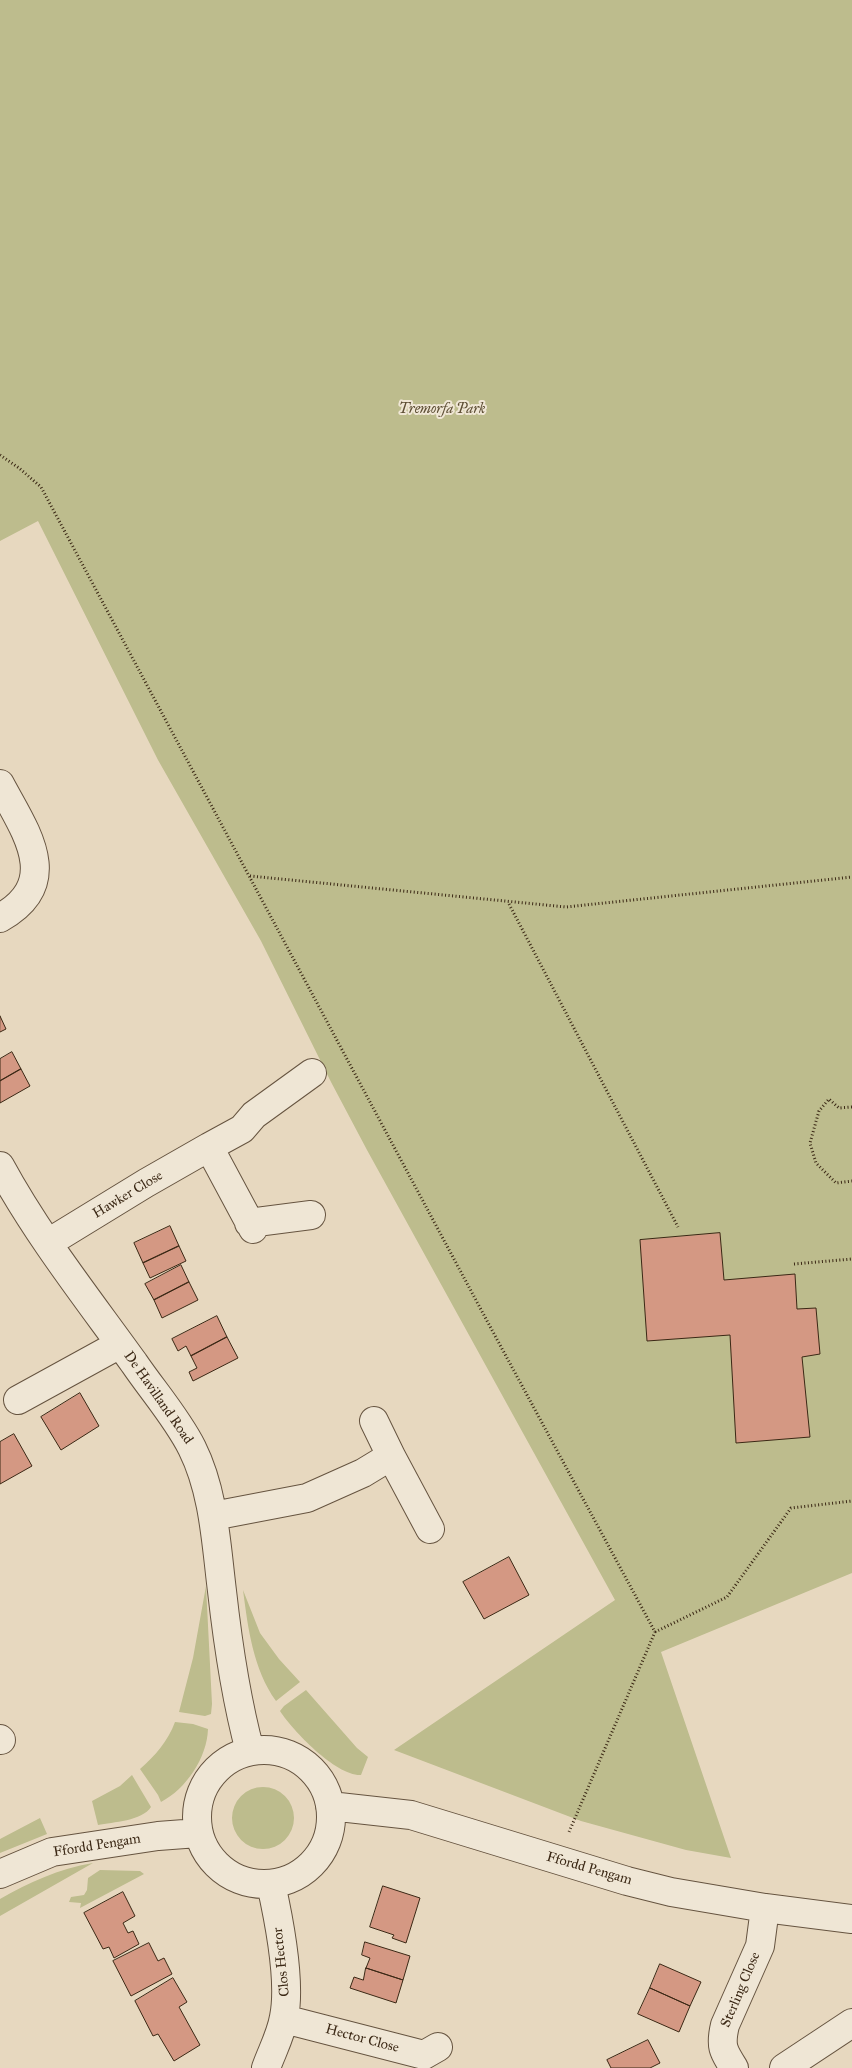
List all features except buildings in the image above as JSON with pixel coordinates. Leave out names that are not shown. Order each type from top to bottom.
[{"type":"street","points":[[0,784],[28,836],[36,863],[34,877],[26,896],[20,904],[0,918]]},
{"type":"street","name":"Hawker Close","points":[[48,1244],[146,1184],[242,1129],[254,1115],[312,1073]]},
{"type":"street","points":[[209,1147],[251,1226],[311,1215]]},
{"type":"street","name":"De Havilland Road","points":[[0,1166],[48,1244],[192,1448],[204,1479],[213,1516],[228,1646],[242,1721],[250,1751]]},
{"type":"street","points":[[18,1400],[120,1344]]},
{"type":"street","points":[[374,1421],[430,1529]]},
{"type":"street","points":[[213,1516],[307,1498],[356,1477],[392,1456]]},
{"type":"street","points":[[272,1750],[292,1756],[310,1768],[323,1786],[330,1806],[330,1827],[324,1847],[312,1864],[297,1876],[271,1884],[256,1884],[236,1879],[220,1868],[206,1852],[198,1834],[196,1812],[202,1791],[213,1773],[230,1759],[250,1751],[272,1750]]},
{"type":"street","name":"Ffordd Pengam","points":[[330,1806],[411,1815],[627,1881],[671,1892],[852,1920]]},
{"type":"street","name":"Ffordd Pengam","points":[[0,1874],[52,1852],[158,1836],[198,1834]]},
{"type":"street","name":"Clos Hector","points":[[266,2068],[284,2019],[287,1999],[271,1884]]},
{"type":"street","name":"Sterling Close","points":[[734,2068],[723,2050],[721,2039],[725,2025],[760,1946],[765,1908]]},
{"type":"street","name":"Hector Close","points":[[284,2019],[424,2055],[438,2047]]},
{"type":"street","points":[[784,2068],[852,2023]]},
{"type":"path","points":[[0,455],[41,487],[655,1632]]},
{"type":"path","points":[[249,876],[509,903],[566,907],[852,877]]},
{"type":"path","points":[[509,903],[678,1227]]},
{"type":"path","points":[[852,1107],[840,1108],[829,1099],[819,1111],[810,1143],[816,1163],[836,1184],[852,1181]]},
{"type":"path","points":[[794,1264],[852,1260]]},
{"type":"path","points":[[557,1860],[655,1632],[727,1597],[791,1508],[852,1501]]},
{"type":"green space","name":"Tremorfa Park","points":[[0,0],[852,0],[852,1573],[661,1652],[731,1858],[686,1850],[581,1821],[394,1750],[615,1600],[367,1150],[261,941],[158,760],[38,521],[0,541]]},
{"type":"green space","points":[[206,1586],[212,1704],[211,1714],[205,1716],[179,1712],[193,1658]]},
{"type":"green space","points":[[243,1590],[260,1633],[279,1659],[300,1682],[276,1701],[268,1689],[257,1662]]},
{"type":"green space","points":[[306,1690],[357,1748],[368,1757],[361,1775],[340,1768],[316,1751],[286,1720],[280,1711]]},
{"type":"green space","points":[[175,1722],[193,1724],[208,1729],[207,1740],[204,1751],[187,1781],[161,1802],[140,1769],[151,1759],[169,1736]]},
{"type":"green space","points":[[132,1775],[151,1807],[147,1812],[134,1818],[98,1825],[92,1801],[120,1786]]},
{"type":"green space","points":[[257,1787],[269,1787],[285,1796],[292,1806],[294,1818],[292,1830],[285,1840],[269,1849],[257,1849],[246,1844],[237,1835],[232,1824],[232,1812],[237,1801],[246,1792]]},
{"type":"green space","points":[[40,1818],[47,1834],[0,1853],[0,1839]]},
{"type":"green space","points":[[93,1863],[0,1916],[0,1899],[45,1877]]},
{"type":"green space","points":[[100,1870],[140,1871],[144,1874],[80,1908],[81,1903],[69,1902],[71,1897],[84,1895],[87,1890],[88,1878]]}]
